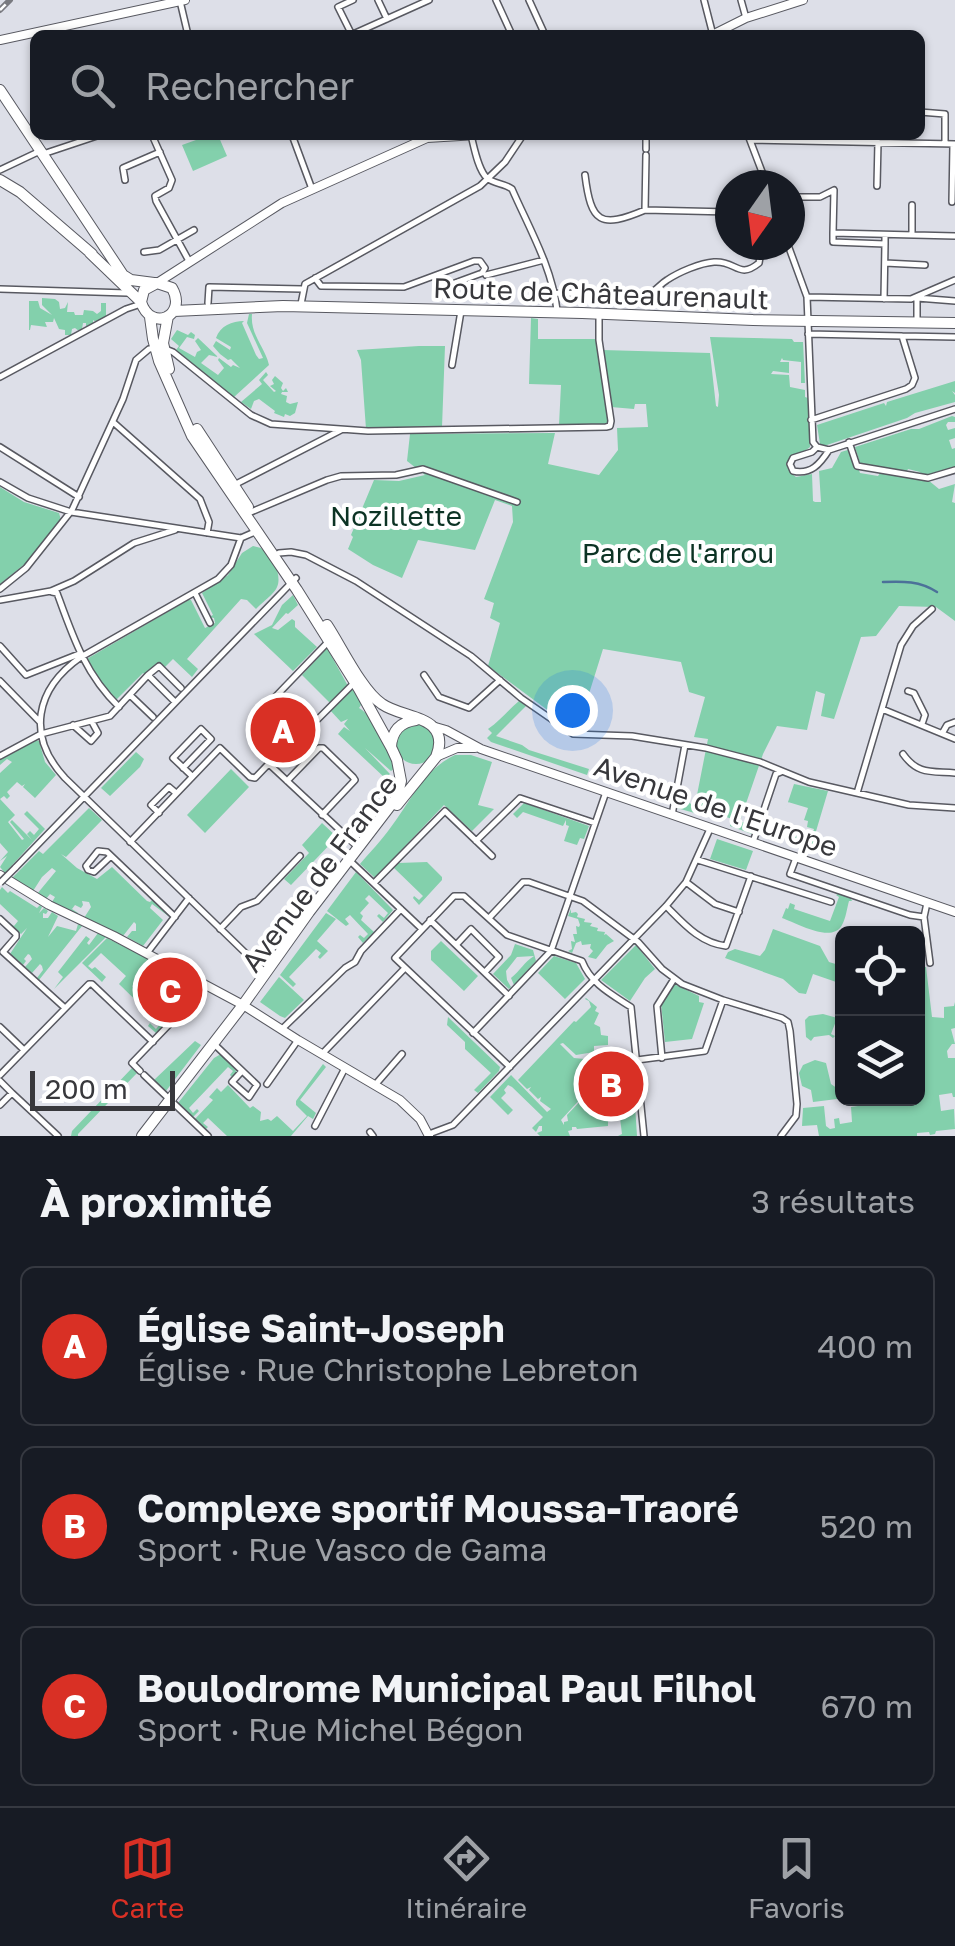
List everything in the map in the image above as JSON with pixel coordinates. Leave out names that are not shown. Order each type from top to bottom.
[{"type":"main road","points":[[0,90],[30,134]]},
{"type":"main road","points":[[34,140],[116,265],[131,280],[156,283],[174,293],[159,348],[187,412],[258,530]]},
{"type":"main road","points":[[0,180],[31,201],[90,253],[141,303],[144,312],[162,318],[171,313]]},
{"type":"main road","points":[[90,253],[116,265]]},
{"type":"main road","points":[[141,303],[144,290],[156,283]]},
{"type":"main road","name":"Route de Châteaurenault","points":[[174,293],[186,303],[246,306],[955,322]]},
{"type":"main road","name":"Route de Châteaurenault","points":[[171,313],[246,306]]},
{"type":"main road","points":[[150,316],[174,398],[192,436],[273,548],[368,690],[380,703],[432,726],[440,741],[432,761],[412,768],[397,760],[294,580]]},
{"type":"main road","points":[[391,747],[400,724],[416,720]]},
{"type":"main road","name":"Avenue de France","points":[[142,1136],[397,797],[401,781],[397,760]]},
{"type":"main road","name":"Avenue de France","points":[[360,848],[432,761]]},
{"type":"main road","name":"Avenue de France","points":[[243,1005],[253,998],[350,861]]},
{"type":"street","points":[[350,30],[338,7],[353,0]]},
{"type":"street","points":[[378,0],[387,19]]},
{"type":"street","points":[[496,0],[510,30]]},
{"type":"street","points":[[529,0],[543,30]]},
{"type":"street","points":[[704,0],[712,30]]},
{"type":"street","points":[[742,0],[746,18]]},
{"type":"street","points":[[723,30],[746,18],[803,0]]},
{"type":"street","points":[[41,30],[183,1],[187,30]]},
{"type":"street","points":[[367,30],[425,1]]},
{"type":"street","points":[[0,40],[30,33]]},
{"type":"street","points":[[925,112],[945,114],[951,144],[952,202]]},
{"type":"street","points":[[0,170],[83,140]]},
{"type":"street","points":[[154,140],[172,180],[159,192],[156,201],[190,262]]},
{"type":"street","points":[[294,140],[312,190]]},
{"type":"street","points":[[156,283],[268,210],[416,140]]},
{"type":"street","points":[[475,140],[483,174],[512,189],[544,260],[558,312]]},
{"type":"street","points":[[208,303],[209,288],[304,287],[489,180],[520,140]]},
{"type":"street","points":[[645,210],[646,140]]},
{"type":"street","points":[[750,140],[761,170]]},
{"type":"street","points":[[842,140],[951,144]]},
{"type":"street","points":[[877,186],[878,142]]},
{"type":"street","points":[[125,180],[122,168],[160,152]]},
{"type":"street","points":[[585,175],[588,203],[600,216],[618,221],[645,210],[715,212]]},
{"type":"street","points":[[805,197],[820,197],[834,190],[833,242],[885,244]]},
{"type":"street","points":[[912,205],[912,235]]},
{"type":"street","points":[[144,252],[159,250],[194,230]]},
{"type":"street","points":[[833,233],[955,236]]},
{"type":"street","points":[[884,299],[885,234]]},
{"type":"street","points":[[486,275],[544,260]]},
{"type":"street","points":[[555,293],[647,294],[668,279],[714,262],[726,262],[746,271],[760,260]]},
{"type":"street","points":[[793,260],[807,297],[812,442],[829,450]]},
{"type":"street","points":[[315,278],[321,286],[404,287],[474,262],[483,264],[482,273],[452,284]]},
{"type":"street","points":[[885,263],[924,265]]},
{"type":"street","points":[[174,293],[172,280],[179,268]]},
{"type":"street","points":[[917,298],[955,280]]},
{"type":"street","points":[[300,307],[304,287]]},
{"type":"street","points":[[0,289],[126,289]]},
{"type":"street","points":[[807,297],[955,301]]},
{"type":"street","points":[[917,298],[917,322]]},
{"type":"street","points":[[0,377],[141,303]]},
{"type":"street","points":[[452,365],[461,311]]},
{"type":"street","points":[[0,589],[26,568],[71,512],[140,355],[159,348],[173,352],[251,416],[265,423],[368,431],[606,427],[611,421],[598,314]]},
{"type":"street","points":[[807,334],[955,337]]},
{"type":"street","points":[[812,420],[912,385],[914,373],[902,336]]},
{"type":"street","points":[[816,447],[793,458],[793,471],[816,468],[829,450],[849,442],[955,409]]},
{"type":"street","points":[[112,422],[200,499],[209,522],[207,533]]},
{"type":"street","points":[[234,485],[340,430]]},
{"type":"street","points":[[849,442],[857,466],[928,478],[955,470]]},
{"type":"street","points":[[0,446],[78,497]]},
{"type":"street","points":[[250,512],[342,476],[396,475],[424,469],[517,502]]},
{"type":"street","points":[[0,482],[28,498],[71,512],[240,538],[258,530]]},
{"type":"street","points":[[0,600],[51,591],[74,582],[134,543],[178,529]]},
{"type":"street","points":[[0,646],[26,675],[80,656],[223,575],[240,538]]},
{"type":"street","points":[[273,548],[306,555],[339,572],[471,656],[577,735],[632,736],[733,754],[809,782],[909,805],[955,808]]},
{"type":"street","points":[[0,884],[294,580]]},
{"type":"street","points":[[51,591],[57,593],[80,656],[119,707]]},
{"type":"street","points":[[195,592],[210,624]]},
{"type":"street","points":[[857,792],[906,637],[932,609]]},
{"type":"street","points":[[280,752],[253,720],[329,641]]},
{"type":"street","points":[[80,656],[64,670],[45,697],[41,734],[56,769],[266,972]]},
{"type":"street","points":[[0,756],[41,734],[110,716],[158,666],[181,688]]},
{"type":"street","points":[[148,675],[175,702]]},
{"type":"street","points":[[424,675],[439,697],[469,708],[500,680]]},
{"type":"street","points":[[0,680],[40,722]]},
{"type":"street","points":[[130,842],[220,748],[255,778],[354,682]]},
{"type":"street","points":[[908,691],[914,693],[925,715],[922,724]]},
{"type":"street","points":[[130,695],[153,716]]},
{"type":"street","points":[[882,709],[955,739]]},
{"type":"street","points":[[74,724],[91,741],[98,734],[92,720]]},
{"type":"street","points":[[943,733],[947,725],[955,722]]},
{"type":"street","name":"Avenue de l'Europe","points":[[432,726],[481,749],[955,910]]},
{"type":"street","points":[[183,768],[211,739],[201,730],[173,758],[183,768],[192,776]]},
{"type":"street","points":[[672,815],[685,745]]},
{"type":"street","points":[[287,782],[323,748],[355,780],[322,815]]},
{"type":"street","name":"Avenue de l'Europe","points":[[432,761],[457,748],[481,749]]},
{"type":"street","points":[[903,754],[920,771],[955,773]]},
{"type":"street","points":[[269,764],[360,848]]},
{"type":"street","points":[[752,843],[776,774],[781,772]]},
{"type":"street","points":[[159,813],[151,805],[169,786],[176,793]]},
{"type":"street","points":[[473,1033],[551,951],[606,792]]},
{"type":"street","points":[[476,841],[520,798],[595,823]]},
{"type":"street","points":[[374,883],[445,811],[492,856]]},
{"type":"street","points":[[0,875],[48,905],[243,1005],[375,1085],[414,1112],[429,1135],[454,1125],[666,906],[686,882],[710,828]]},
{"type":"street","points":[[111,856],[94,872],[86,866],[102,850],[111,856],[175,917]]},
{"type":"street","points":[[220,929],[241,907],[256,901],[300,856]]},
{"type":"street","points":[[796,858],[790,874],[924,917]]},
{"type":"street","points":[[698,860],[831,902]]},
{"type":"street","points":[[350,861],[422,929]]},
{"type":"street","points":[[666,906],[696,935],[726,946],[751,876]]},
{"type":"street","points":[[489,918],[523,882],[570,896],[634,938],[662,969],[686,986],[788,1022],[797,1104],[796,1116],[781,1136]]},
{"type":"street","points":[[686,882],[716,904],[739,912]]},
{"type":"street","points":[[510,1067],[396,958],[460,894],[506,935],[582,961],[594,981],[630,1007],[644,1136]]},
{"type":"street","points":[[147,953],[190,898]]},
{"type":"street","points":[[930,963],[924,917],[931,904]]},
{"type":"street","points":[[282,1030],[355,962],[361,950],[401,909]]},
{"type":"street","points":[[0,919],[16,934],[1,953],[65,1008]]},
{"type":"street","points":[[430,920],[509,996]]},
{"type":"street","points":[[456,945],[471,929],[499,957],[485,972]]},
{"type":"street","points":[[322,1054],[405,968]]},
{"type":"street","points":[[662,1058],[657,1006],[674,979]]},
{"type":"street","points":[[199,981],[186,1007],[132,1063],[204,1134]]},
{"type":"street","points":[[58,1136],[0,1078],[65,1008],[90,984],[153,1042]]},
{"type":"street","points":[[636,1060],[705,1052],[723,1000]]},
{"type":"street","points":[[0,1027],[24,1050]]},
{"type":"street","points":[[267,1084],[298,1040]]},
{"type":"street","points":[[214,1044],[257,1085],[249,1097],[232,1082],[242,1071]]},
{"type":"street","points":[[375,1085],[402,1054]]},
{"type":"street","points":[[315,1126],[344,1068]]},
{"type":"street","points":[[0,1106],[12,1092]]},
{"type":"green space","points":[[196,140],[220,140],[227,156],[193,171],[182,145]]},
{"type":"green space","points":[[42,298],[55,299],[60,309],[68,302],[67,312],[75,315],[83,315],[84,310],[97,314],[101,303],[106,303],[106,316],[86,327],[83,323],[79,331],[72,329],[71,335],[59,329],[54,318],[53,322],[45,322],[47,327],[31,325],[29,330],[29,301],[38,301],[40,308],[52,315],[42,305]]},
{"type":"green space","points":[[249,314],[269,365],[234,397],[176,350],[179,346],[171,339],[177,330],[195,335],[194,339],[187,337],[179,348],[195,357],[201,350],[195,341],[198,338],[218,357],[209,355],[201,363],[218,375],[224,368],[219,358],[240,368],[213,346],[216,341],[230,350],[216,338],[227,325],[244,321],[256,355],[263,358],[247,323]]},
{"type":"green space","points":[[531,318],[538,319],[538,339],[597,339],[608,425],[559,425],[561,385],[529,384]]},
{"type":"green space","name":"Parc de l'arrou","points":[[710,337],[803,342],[805,383],[801,383],[801,362],[782,358],[780,362],[789,362],[789,373],[771,374],[789,375],[790,387],[805,390],[808,398],[810,447],[787,466],[796,477],[812,474],[813,501],[821,502],[819,471],[832,468],[841,452],[851,449],[860,473],[928,480],[939,489],[955,484],[955,621],[936,607],[899,606],[876,636],[861,637],[834,719],[821,716],[825,694],[816,691],[807,730],[777,726],[740,821],[755,827],[752,834],[730,826],[732,819],[701,808],[698,814],[677,808],[679,800],[695,805],[708,739],[694,737],[705,697],[689,692],[681,662],[603,649],[577,732],[488,666],[500,623],[490,618],[494,603],[484,599],[513,522],[512,506],[495,500],[475,550],[418,540],[402,578],[348,549],[374,480],[399,481],[425,475],[407,461],[410,434],[555,433],[548,464],[599,475],[618,450],[617,428],[648,427],[646,404],[635,404],[634,409],[611,407],[602,350],[710,353],[718,407]]},
{"type":"green space","points":[[445,346],[442,427],[366,429],[357,350]]},
{"type":"green space","points":[[266,372],[263,380],[274,392],[270,386],[275,376],[283,383],[283,391],[286,388],[288,392],[281,394],[287,396],[286,402],[298,402],[295,413],[284,417],[259,399],[251,409],[241,402],[262,384],[259,380]]},
{"type":"green space","points":[[955,381],[955,402],[824,446],[820,444],[817,425]]},
{"type":"green space","points":[[952,416],[955,422],[946,425],[948,430],[955,428],[955,438],[949,440],[955,448],[955,468],[922,476],[908,469],[906,473],[860,463],[855,447]]},
{"type":"green space","points":[[0,487],[24,502],[59,513],[61,520],[26,563],[0,584]]},
{"type":"green space","points":[[253,546],[269,550],[276,561],[276,589],[256,609],[241,599],[187,659],[198,669],[192,677],[173,659],[165,667],[158,663],[146,675],[143,673],[116,700],[107,692],[85,660],[188,600],[205,628],[215,623],[209,617],[213,615],[202,593],[228,575],[242,553]]},
{"type":"green space","points":[[293,595],[298,605],[272,628],[278,630],[292,619],[295,627],[317,647],[293,671],[254,634],[272,625],[282,605]]},
{"type":"green space","points":[[327,648],[348,686],[330,703],[302,675]]},
{"type":"green space","points":[[350,688],[358,692],[359,708],[376,727],[395,768],[391,771],[365,748],[390,774],[385,778],[338,734],[344,727],[350,731],[344,724],[348,719],[341,722],[329,709]]},
{"type":"green space","points":[[519,701],[526,706],[496,736],[589,769],[587,775],[487,738],[492,733],[488,729]]},
{"type":"green space","points":[[416,724],[430,730],[436,744],[430,758],[416,764],[402,758],[396,744],[402,730]]},
{"type":"green space","points":[[39,741],[45,762],[56,775],[35,798],[23,787],[25,784],[17,782],[7,792],[7,799],[0,799],[0,773],[12,762],[7,759],[0,765],[0,759]]},
{"type":"green space","points":[[136,752],[144,759],[140,767],[110,796],[101,788]]},
{"type":"green space","points":[[455,755],[492,762],[478,805],[494,809],[472,831],[444,805],[375,878],[360,864],[426,778]]},
{"type":"green space","points":[[231,769],[249,787],[205,833],[187,815]]},
{"type":"green space","points":[[794,784],[828,791],[814,847],[785,837],[811,839],[814,829],[807,827],[808,821],[804,820],[808,808],[788,802]]},
{"type":"green space","points":[[0,799],[15,815],[8,822],[22,840],[12,820],[32,840],[27,834],[30,831],[34,835],[39,829],[24,814],[27,811],[45,829],[5,873],[0,867],[8,852],[0,843]]},
{"type":"green space","points":[[524,803],[589,826],[584,839],[580,838],[577,845],[564,841],[569,826],[566,820],[563,826],[523,812],[517,818],[513,814]]},
{"type":"green space","points":[[89,808],[102,820],[66,857],[61,854],[97,879],[112,867],[171,918],[152,904],[150,908],[163,920],[143,946],[127,937],[136,931],[134,922],[123,936],[84,918],[91,907],[89,902],[82,901],[81,908],[75,905],[72,909],[77,914],[52,902],[55,897],[50,894],[46,899],[37,894],[56,871],[52,868],[33,891],[12,878],[39,851],[43,854]]},
{"type":"green space","points":[[322,823],[337,837],[291,885],[284,879],[309,853],[302,845]]},
{"type":"green space","points":[[717,839],[753,851],[746,870],[710,859]]},
{"type":"green space","points":[[427,862],[442,880],[419,905],[413,898],[419,900],[423,896],[394,868],[398,863]]},
{"type":"green space","points":[[356,872],[393,910],[383,922],[377,916],[384,918],[388,913],[369,895],[365,899],[369,903],[360,913],[361,920],[374,932],[363,943],[358,937],[368,934],[350,915],[345,919],[349,924],[346,926],[327,911]]},
{"type":"green space","points":[[2,887],[37,908],[40,905],[39,913],[44,908],[48,911],[43,918],[52,912],[58,916],[48,937],[57,926],[76,931],[78,924],[82,926],[39,980],[43,970],[40,964],[32,973],[25,967],[32,959],[30,955],[23,965],[10,954],[27,928],[21,934],[7,921],[14,926],[18,921],[0,904]]},
{"type":"green space","points":[[836,895],[850,897],[852,901],[843,922],[831,933],[782,918],[790,903],[795,905],[794,909],[830,921],[839,897]]},
{"type":"green space","points":[[571,909],[571,913],[576,912],[577,917],[592,923],[590,926],[614,941],[596,959],[588,957],[593,951],[591,944],[582,945],[581,941],[572,953],[568,951],[572,949],[571,941],[575,942],[576,926],[580,925],[578,919],[568,916]]},
{"type":"green space","points":[[326,913],[336,919],[317,941],[328,951],[320,959],[321,953],[316,949],[289,977],[296,984],[293,987],[280,975]]},
{"type":"green space","points":[[773,929],[820,946],[829,962],[835,964],[835,982],[813,974],[806,994],[799,993],[783,979],[725,958],[735,949],[760,956]]},
{"type":"green space","points":[[98,933],[106,937],[54,989],[63,977],[58,972],[86,936],[89,945]]},
{"type":"green space","points":[[107,938],[158,964],[141,987],[132,986],[140,993],[143,990],[152,994],[157,986],[150,980],[161,965],[193,983],[180,1009],[156,1033],[148,1026],[150,1023],[156,1029],[160,1024],[119,984],[126,976],[101,953],[88,966],[106,977],[102,982],[82,963]]},
{"type":"green space","points":[[441,941],[478,976],[464,991],[431,960],[431,951]]},
{"type":"green space","points":[[515,944],[533,950],[536,961],[514,985],[511,978],[534,956],[517,957],[506,971],[509,989],[493,974],[511,955]]},
{"type":"green space","points":[[636,945],[655,969],[630,1001],[601,980]]},
{"type":"green space","points":[[554,956],[576,963],[585,979],[565,999],[538,973]]},
{"type":"green space","points":[[925,967],[932,1017],[944,1018],[944,1007],[954,1006],[955,1002],[955,1028],[951,1029],[955,1044],[947,1051],[948,1058],[955,1058],[955,1097],[952,1093],[939,1095],[941,1111],[954,1109],[955,1129],[917,1136],[819,1136],[817,1125],[802,1126],[803,1108],[824,1106],[826,1126],[830,1129],[835,1128],[834,1119],[839,1118],[840,1124],[852,1122],[851,1107],[925,1106]]},
{"type":"green space","points":[[279,977],[304,1000],[285,1018],[260,1002]]},
{"type":"green space","points":[[674,984],[699,996],[699,1002],[704,1003],[692,1039],[665,1042],[661,1003]]},
{"type":"green space","points":[[586,998],[597,1007],[595,1011],[599,1013],[594,1024],[600,1027],[601,1035],[608,1036],[608,1045],[594,1046],[594,1052],[576,1055],[560,1044],[574,1058],[595,1060],[594,1084],[561,1120],[564,1125],[567,1115],[589,1092],[600,1091],[606,1116],[620,1114],[620,1101],[635,1105],[637,1136],[618,1136],[622,1134],[620,1118],[608,1119],[608,1126],[572,1127],[568,1131],[570,1136],[540,1136],[537,1133],[542,1126],[536,1132],[532,1128],[543,1117],[512,1087],[508,1085],[501,1098],[513,1110],[508,1115],[490,1097],[511,1075],[547,1112],[551,1109],[529,1090],[531,1087],[527,1089],[518,1080],[591,1007]]},
{"type":"green space","points":[[809,1016],[835,1017],[831,1034],[835,1036],[814,1037],[811,1041],[806,1037],[805,1020]]},
{"type":"green space","points":[[448,1017],[500,1067],[478,1093],[474,1090],[491,1073],[465,1049],[465,1042],[447,1025]]},
{"type":"green space","points":[[195,1041],[201,1045],[166,1091],[154,1080]]},
{"type":"green space","points":[[221,1054],[237,1072],[232,1077],[233,1071],[228,1067],[189,1108],[193,1113],[199,1111],[193,1117],[178,1103]]},
{"type":"green space","points":[[815,1060],[826,1063],[835,1099],[813,1102],[811,1090],[802,1086],[799,1073],[803,1065]]},
{"type":"green space","points":[[323,1064],[326,1067],[300,1100],[316,1113],[313,1119],[308,1116],[291,1136],[227,1136],[208,1118],[203,1123],[206,1129],[195,1119],[213,1100],[209,1097],[217,1088],[221,1092],[228,1085],[250,1108],[261,1112],[260,1121],[271,1121],[277,1116],[293,1131],[307,1116],[296,1101]]},
{"type":"green space","points":[[132,1068],[137,1073],[78,1136],[71,1136],[72,1131]]},
{"type":"waterway","points":[[883,582],[911,582],[937,592]]},
{"type":"railway","points":[[0,10],[10,0]]},
{"type":"place","name":"Église Saint-Joseph","points":[[283,730]]},
{"type":"place","name":"Boulodrome Municipal Paul Filhol","points":[[170,990]]},
{"type":"place","name":"Complexe sportif Moussa-Traoré","points":[[611,1084]]},
{"type":"park label","name":"Nozillette","points":[[396,515]]}]
